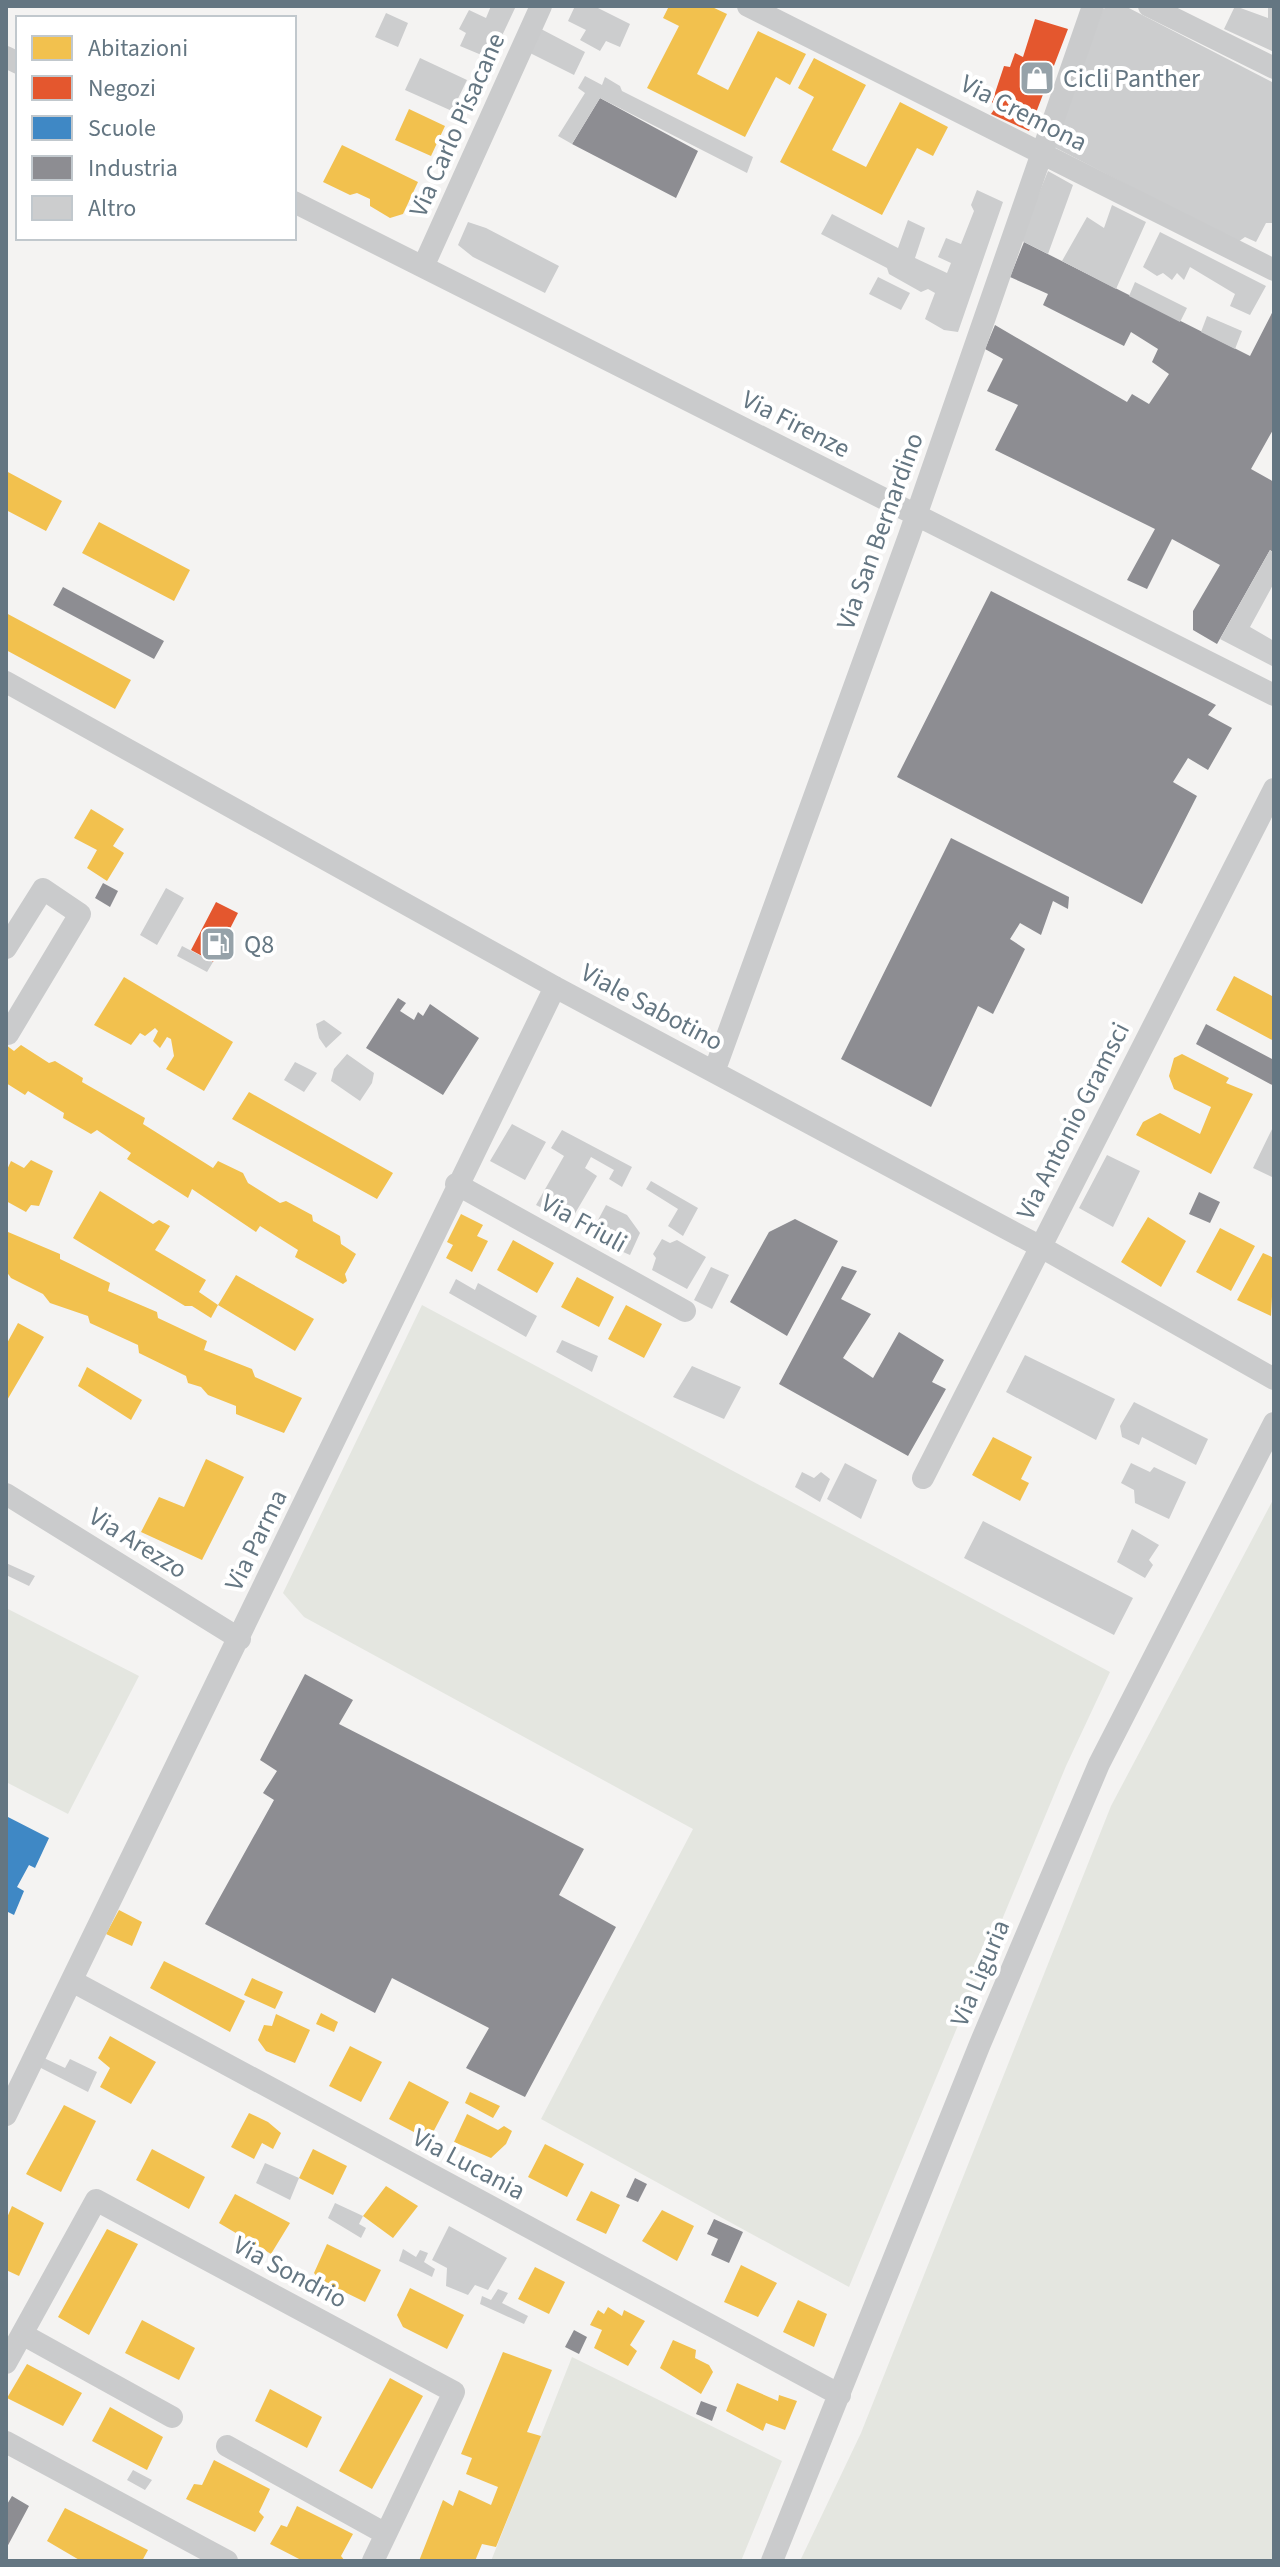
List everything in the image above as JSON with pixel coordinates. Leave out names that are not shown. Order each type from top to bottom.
[{"type":"street","name":"Via Carlo Pisacane","points":[[423,267],[541,6]]},
{"type":"street","name":"Via Cremona","points":[[748,6],[1274,270]]},
{"type":"street","name":"Via San Bernardino","points":[[714,1072],[916,515],[1093,6]]},
{"type":"street","points":[[1149,6],[1274,68]]},
{"type":"street","name":"Via Firenze","points":[[296,203],[1274,695]]},
{"type":"street","name":"Viale Sabotino","points":[[6,682],[555,987],[1041,1247],[1274,1379]]},
{"type":"street","name":"Via Antonio Gramsci","points":[[923,1478],[1274,789]]},
{"type":"street","points":[[6,948],[43,889],[80,914],[6,1033]]},
{"type":"street","name":"Via Parma","points":[[6,2115],[240,1639],[456,1184],[555,987]]},
{"type":"street","name":"Via Friuli","points":[[456,1184],[685,1311]]},
{"type":"street","name":"Via Liguria","points":[[772,2561],[980,2044],[1099,1764],[1274,1423]]},
{"type":"street","name":"Via Arezzo","points":[[6,1494],[240,1639]]},
{"type":"street","name":"Via Lucania","points":[[72,1981],[840,2395]]},
{"type":"street","name":"Via Sondrio","points":[[6,2363],[96,2200],[440,2384],[454,2392],[373,2561]]},
{"type":"street","points":[[22,2334],[172,2417]]},
{"type":"street","points":[[6,2442],[227,2561]]},
{"type":"street","points":[[227,2446],[386,2534]]},
{"type":"shaded area","points":[[422,1305],[1110,1672],[1066,1766],[849,2287],[541,2119],[693,1829],[304,1617],[283,1593]]},
{"type":"shaded area","points":[[1274,1498],[1274,2561],[800,2561],[861,2433],[1111,1806]]},
{"type":"shaded area","points":[[6,1608],[139,1676],[68,1814],[6,1782]]},
{"type":"shaded area","points":[[572,2357],[782,2461],[741,2561],[491,2561]]},
{"type":"building: Abitazioni","points":[[669,6],[710,6],[727,14],[697,74],[728,90],[758,31],[806,54],[790,85],[776,77],[745,137],[647,88],[679,26],[663,18]]},
{"type":"building: Abitazioni","points":[[814,58],[866,85],[832,150],[866,167],[900,102],[948,127],[933,156],[917,148],[882,215],[780,162],[814,97],[798,88]]},
{"type":"building: Abitazioni","points":[[409,109],[445,126],[431,156],[395,140]]},
{"type":"building: Abitazioni","points":[[342,145],[418,182],[403,214],[390,218],[370,206],[370,199],[357,193],[350,195],[323,182]]},
{"type":"building: Abitazioni","points":[[6,471],[62,501],[46,531],[6,510]]},
{"type":"building: Abitazioni","points":[[99,522],[190,570],[174,601],[82,553]]},
{"type":"building: Abitazioni","points":[[6,613],[131,680],[115,709],[6,650]]},
{"type":"building: Abitazioni","points":[[91,809],[124,829],[113,846],[124,853],[107,881],[87,868],[97,850],[74,838]]},
{"type":"building: Abitazioni","points":[[1234,976],[1274,997],[1274,1041],[1216,1010]]},
{"type":"building: Abitazioni","points":[[124,977],[233,1042],[204,1091],[166,1069],[174,1056],[171,1039],[167,1037],[160,1048],[153,1041],[158,1031],[155,1028],[145,1036],[140,1033],[131,1045],[94,1025]]},
{"type":"building: Abitazioni","points":[[6,1045],[14,1051],[21,1045],[49,1063],[55,1061],[83,1078],[82,1082],[145,1118],[143,1124],[213,1168],[218,1161],[243,1173],[248,1183],[280,1203],[286,1201],[312,1215],[313,1221],[340,1236],[341,1244],[356,1254],[345,1274],[347,1281],[343,1284],[295,1257],[298,1250],[260,1226],[256,1232],[192,1189],[188,1198],[127,1159],[131,1153],[97,1130],[91,1134],[63,1118],[64,1113],[28,1091],[25,1095],[6,1083]]},
{"type":"building: Abitazioni","points":[[1182,1054],[1229,1078],[1226,1083],[1253,1094],[1211,1174],[1136,1135],[1143,1122],[1160,1113],[1200,1134],[1211,1107],[1174,1089],[1169,1076],[1174,1058]]},
{"type":"building: Abitazioni","points":[[249,1092],[393,1173],[377,1199],[232,1119]]},
{"type":"building: Abitazioni","points":[[31,1160],[53,1171],[39,1206],[31,1205],[26,1212],[6,1201],[6,1172],[11,1161],[24,1168]]},
{"type":"building: Abitazioni","points":[[100,1191],[153,1224],[159,1220],[170,1226],[155,1250],[206,1280],[199,1292],[218,1305],[211,1318],[192,1306],[185,1306],[73,1238]]},
{"type":"building: Abitazioni","points":[[461,1214],[483,1225],[477,1236],[488,1241],[472,1272],[446,1258],[453,1245],[447,1242]]},
{"type":"building: Abitazioni","points":[[1148,1217],[1186,1241],[1161,1287],[1121,1262]]},
{"type":"building: Abitazioni","points":[[1220,1228],[1255,1246],[1231,1291],[1196,1272]]},
{"type":"building: Abitazioni","points":[[8,1232],[60,1254],[60,1259],[110,1283],[108,1291],[157,1312],[158,1318],[207,1341],[204,1350],[252,1369],[255,1377],[302,1398],[284,1433],[236,1414],[236,1406],[208,1395],[201,1387],[188,1383],[186,1376],[139,1353],[138,1345],[90,1323],[88,1316],[50,1303],[43,1294],[11,1278],[6,1271]]},
{"type":"building: Abitazioni","points":[[513,1240],[554,1263],[537,1293],[497,1270]]},
{"type":"building: Abitazioni","points":[[1263,1253],[1274,1258],[1271,1316],[1237,1300]]},
{"type":"building: Abitazioni","points":[[236,1275],[314,1319],[295,1351],[218,1305]]},
{"type":"building: Abitazioni","points":[[577,1277],[614,1297],[599,1327],[561,1307]]},
{"type":"building: Abitazioni","points":[[626,1305],[662,1324],[644,1358],[608,1339]]},
{"type":"building: Abitazioni","points":[[18,1323],[44,1337],[6,1402],[6,1345]]},
{"type":"building: Abitazioni","points":[[87,1367],[142,1400],[131,1420],[78,1386]]},
{"type":"building: Abitazioni","points":[[993,1437],[1032,1457],[1021,1479],[1029,1483],[1020,1501],[972,1475]]},
{"type":"building: Abitazioni","points":[[206,1459],[244,1477],[202,1560],[141,1532],[159,1497],[184,1507]]},
{"type":"building: Abitazioni","points":[[119,1910],[142,1922],[132,1946],[106,1934]]},
{"type":"building: Abitazioni","points":[[164,1961],[245,2001],[230,2032],[150,1988]]},
{"type":"building: Abitazioni","points":[[252,1978],[283,1992],[275,2009],[244,1995]]},
{"type":"building: Abitazioni","points":[[321,2013],[338,2022],[334,2032],[316,2024]]},
{"type":"building: Abitazioni","points":[[276,2014],[310,2030],[295,2063],[266,2051],[258,2040],[264,2025],[272,2026]]},
{"type":"building: Abitazioni","points":[[110,2036],[156,2062],[131,2104],[100,2087],[110,2068],[98,2058]]},
{"type":"building: Abitazioni","points":[[350,2046],[382,2062],[361,2102],[329,2086]]},
{"type":"building: Abitazioni","points":[[409,2081],[449,2102],[429,2140],[389,2119]]},
{"type":"building: Abitazioni","points":[[470,2092],[500,2106],[493,2118],[465,2103]]},
{"type":"building: Abitazioni","points":[[64,2105],[96,2121],[61,2192],[26,2174]]},
{"type":"building: Abitazioni","points":[[249,2113],[268,2122],[281,2133],[273,2149],[262,2143],[254,2159],[231,2147]]},
{"type":"building: Abitazioni","points":[[467,2114],[498,2130],[504,2126],[512,2131],[506,2144],[491,2158],[454,2142]]},
{"type":"building: Abitazioni","points":[[545,2144],[584,2164],[567,2197],[528,2177]]},
{"type":"building: Abitazioni","points":[[152,2149],[205,2177],[189,2209],[136,2180]]},
{"type":"building: Abitazioni","points":[[313,2149],[347,2166],[333,2195],[299,2178]]},
{"type":"building: Abitazioni","points":[[386,2186],[418,2206],[393,2238],[363,2216]]},
{"type":"building: Abitazioni","points":[[591,2191],[620,2205],[606,2234],[576,2220]]},
{"type":"building: Abitazioni","points":[[235,2194],[290,2223],[271,2254],[219,2223]]},
{"type":"building: Abitazioni","points":[[12,2206],[44,2223],[19,2276],[6,2270],[6,2220]]},
{"type":"building: Abitazioni","points":[[662,2210],[694,2226],[677,2261],[642,2241]]},
{"type":"building: Abitazioni","points":[[107,2229],[138,2244],[89,2335],[58,2317]]},
{"type":"building: Abitazioni","points":[[327,2244],[381,2270],[365,2302],[320,2280],[314,2273]]},
{"type":"building: Abitazioni","points":[[741,2265],[777,2283],[758,2317],[724,2302]]},
{"type":"building: Abitazioni","points":[[535,2267],[565,2282],[549,2314],[518,2299]]},
{"type":"building: Abitazioni","points":[[410,2288],[464,2315],[447,2349],[403,2327],[397,2315]]},
{"type":"building: Abitazioni","points":[[798,2300],[827,2314],[814,2347],[783,2332]]},
{"type":"building: Abitazioni","points":[[608,2307],[622,2316],[624,2310],[645,2321],[630,2345],[637,2351],[628,2366],[594,2348],[602,2330],[590,2325],[598,2310],[604,2314]]},
{"type":"building: Abitazioni","points":[[142,2320],[195,2348],[179,2380],[125,2353]]},
{"type":"building: Abitazioni","points":[[673,2340],[696,2350],[695,2358],[709,2365],[713,2372],[701,2394],[660,2368]]},
{"type":"building: Abitazioni","points":[[503,2352],[552,2370],[527,2432],[541,2436],[496,2547],[482,2544],[475,2561],[419,2561],[443,2500],[453,2506],[459,2490],[491,2505],[498,2487],[466,2474],[472,2458],[461,2454]]},
{"type":"building: Abitazioni","points":[[27,2364],[82,2393],[63,2426],[7,2398]]},
{"type":"building: Abitazioni","points":[[390,2378],[423,2396],[372,2489],[339,2471]]},
{"type":"building: Abitazioni","points":[[737,2383],[778,2401],[779,2395],[797,2401],[785,2430],[766,2423],[763,2431],[726,2411]]},
{"type":"building: Abitazioni","points":[[270,2389],[322,2417],[307,2448],[255,2421]]},
{"type":"building: Abitazioni","points":[[110,2407],[163,2437],[147,2470],[92,2441]]},
{"type":"building: Abitazioni","points":[[214,2460],[270,2489],[259,2512],[264,2517],[255,2532],[186,2499],[194,2484],[202,2485]]},
{"type":"building: Abitazioni","points":[[297,2506],[353,2534],[341,2556],[345,2561],[303,2561],[270,2544],[281,2525],[287,2527]]},
{"type":"building: Abitazioni","points":[[65,2508],[148,2550],[142,2561],[81,2561],[47,2541]]},
{"type":"building: Negozi","points":[[1035,19],[1068,29],[1029,131],[991,114],[996,107],[992,102],[1004,66],[1010,67],[1015,53],[1023,57]]},
{"type":"building: Negozi","points":[[216,902],[238,913],[213,962],[191,950]]},
{"type":"building: Scuole","points":[[6,1816],[49,1838],[35,1868],[29,1865],[17,1887],[24,1891],[14,1915],[6,1911]]},
{"type":"building: Industria","points":[[600,98],[698,151],[676,198],[572,144]]},
{"type":"building: Industria","points":[[1024,242],[1250,356],[1274,309],[1274,428],[1251,469],[1274,482],[1274,553],[1270,550],[1217,644],[1193,630],[1193,611],[1220,565],[1172,539],[1147,589],[1127,580],[1155,529],[995,450],[1018,405],[987,391],[1003,359],[985,349],[995,325],[1127,402],[1132,394],[1149,404],[1169,374],[1152,362],[1158,349],[1131,332],[1124,346],[1043,305],[1048,294],[1010,277]]},
{"type":"building: Industria","points":[[63,587],[164,641],[154,659],[53,605]]},
{"type":"building: Industria","points":[[991,591],[1216,705],[1208,715],[1232,728],[1208,770],[1188,758],[1173,782],[1197,796],[1142,904],[897,777]]},
{"type":"building: Industria","points":[[951,838],[1069,897],[1068,909],[1053,901],[1041,935],[1020,923],[1010,939],[1025,949],[993,1014],[978,1006],[931,1107],[841,1059]]},
{"type":"building: Industria","points":[[103,883],[118,891],[110,907],[95,898]]},
{"type":"building: Industria","points":[[398,998],[406,1003],[400,1011],[414,1020],[418,1012],[423,1016],[430,1004],[479,1038],[443,1095],[366,1048]]},
{"type":"building: Industria","points":[[1206,1024],[1274,1060],[1274,1086],[1196,1044]]},
{"type":"building: Industria","points":[[1199,1192],[1220,1202],[1210,1223],[1189,1214]]},
{"type":"building: Industria","points":[[795,1219],[838,1241],[787,1336],[730,1302],[769,1232]]},
{"type":"building: Industria","points":[[842,1266],[857,1271],[841,1299],[871,1314],[843,1358],[873,1378],[899,1332],[944,1360],[932,1382],[946,1389],[908,1456],[779,1384]]},
{"type":"building: Industria","points":[[305,1674],[353,1700],[339,1724],[584,1849],[559,1895],[616,1927],[525,2097],[466,2068],[489,2028],[392,1978],[375,2013],[205,1924],[274,1800],[263,1793],[277,1771],[260,1760]]},
{"type":"building: Industria","points":[[635,2178],[647,2184],[638,2202],[626,2197]]},
{"type":"building: Industria","points":[[714,2219],[743,2232],[729,2263],[711,2255],[718,2239],[707,2234]]},
{"type":"building: Industria","points":[[574,2330],[587,2337],[579,2354],[565,2347]]},
{"type":"building: Industria","points":[[701,2401],[717,2407],[712,2421],[696,2414]]},
{"type":"building: Industria","points":[[12,2496],[29,2506],[6,2549],[6,2506]]},
{"type":"building: Altro","points":[[491,6],[516,6],[491,59],[460,46],[466,33],[459,29],[469,10],[486,18]]},
{"type":"building: Altro","points":[[575,6],[594,6],[630,24],[620,47],[606,41],[600,51],[580,40],[586,30],[568,21]]},
{"type":"building: Altro","points":[[1125,6],[1274,83],[1274,223],[1266,223],[1256,242],[1245,237],[1238,242],[1054,147],[1103,9]]},
{"type":"building: Altro","points":[[1235,6],[1268,18],[1268,6],[1274,6],[1274,52],[1224,29]]},
{"type":"building: Altro","points":[[386,13],[408,23],[398,47],[375,37]]},
{"type":"building: Altro","points":[[541,29],[585,52],[574,75],[530,53]]},
{"type":"building: Altro","points":[[420,58],[467,80],[452,111],[405,90]]},
{"type":"building: Altro","points":[[585,76],[602,85],[605,77],[620,86],[622,91],[753,157],[747,173],[600,98],[572,144],[558,136],[585,93],[578,88]]},
{"type":"building: Altro","points":[[1048,171],[1073,185],[1048,254],[1020,240]]},
{"type":"building: Altro","points":[[977,190],[1003,202],[958,332],[944,330],[925,319],[935,293],[928,289],[921,292],[889,274],[887,268],[821,234],[832,214],[898,248],[908,220],[925,228],[915,258],[947,273],[951,263],[938,257],[946,238],[961,244],[974,211],[971,205]]},
{"type":"building: Altro","points":[[1112,205],[1146,222],[1116,289],[1062,261],[1087,217],[1104,228]]},
{"type":"building: Altro","points":[[468,222],[486,228],[559,266],[545,293],[473,257],[458,245]]},
{"type":"building: Altro","points":[[1160,232],[1266,286],[1250,315],[1230,306],[1235,294],[1190,267],[1184,280],[1177,273],[1172,280],[1163,273],[1157,276],[1143,267]]},
{"type":"building: Altro","points":[[878,277],[910,293],[901,310],[869,294]]},
{"type":"building: Altro","points":[[1135,282],[1187,308],[1180,322],[1129,296]]},
{"type":"building: Altro","points":[[1207,316],[1242,331],[1235,349],[1201,332]]},
{"type":"building: Altro","points":[[1270,550],[1274,553],[1274,583],[1250,627],[1274,641],[1274,667],[1220,639]]},
{"type":"building: Altro","points":[[166,888],[184,898],[157,945],[140,935]]},
{"type":"building: Altro","points":[[182,946],[213,962],[207,972],[177,956]]},
{"type":"building: Altro","points":[[324,1020],[342,1033],[326,1048],[319,1038],[316,1024]]},
{"type":"building: Altro","points":[[347,1054],[374,1073],[372,1083],[360,1101],[331,1081],[334,1069]]},
{"type":"building: Altro","points":[[295,1062],[317,1073],[304,1092],[284,1080]]},
{"type":"building: Altro","points":[[512,1124],[546,1142],[525,1180],[490,1161]]},
{"type":"building: Altro","points":[[1274,1125],[1274,1178],[1253,1168]]},
{"type":"building: Altro","points":[[562,1130],[632,1167],[622,1187],[609,1179],[614,1170],[591,1157],[585,1168],[597,1176],[570,1222],[536,1205],[564,1156],[551,1148]]},
{"type":"building: Altro","points":[[1107,1155],[1140,1171],[1113,1227],[1079,1208]]},
{"type":"building: Altro","points":[[651,1181],[698,1208],[683,1236],[668,1226],[678,1209],[646,1189]]},
{"type":"building: Altro","points":[[606,1205],[627,1215],[640,1233],[630,1255],[589,1237]]},
{"type":"building: Altro","points":[[662,1239],[670,1243],[677,1240],[706,1257],[687,1289],[652,1270],[656,1258],[653,1254]]},
{"type":"building: Altro","points":[[711,1267],[729,1275],[712,1309],[694,1300]]},
{"type":"building: Altro","points":[[456,1279],[475,1290],[478,1283],[537,1316],[526,1337],[449,1293]]},
{"type":"building: Altro","points":[[562,1340],[598,1356],[592,1372],[556,1352]]},
{"type":"building: Altro","points":[[1025,1355],[1115,1399],[1096,1440],[1006,1392]]},
{"type":"building: Altro","points":[[692,1366],[741,1387],[724,1419],[673,1397]]},
{"type":"building: Altro","points":[[1134,1402],[1208,1439],[1196,1465],[1142,1437],[1139,1445],[1122,1437],[1120,1426]]},
{"type":"building: Altro","points":[[845,1463],[877,1480],[861,1519],[827,1499]]},
{"type":"building: Altro","points":[[1131,1463],[1150,1472],[1154,1467],[1186,1482],[1169,1519],[1135,1503],[1134,1490],[1121,1483]]},
{"type":"building: Altro","points":[[802,1472],[814,1478],[821,1472],[830,1479],[820,1502],[795,1487]]},
{"type":"building: Altro","points":[[983,1521],[1133,1598],[1114,1635],[964,1558]]},
{"type":"building: Altro","points":[[1132,1529],[1159,1545],[1149,1560],[1153,1565],[1145,1578],[1117,1562]]},
{"type":"building: Altro","points":[[6,1563],[35,1576],[29,1586],[6,1575]]},
{"type":"building: Altro","points":[[44,2058],[65,2068],[70,2059],[97,2072],[88,2092],[39,2067]]},
{"type":"building: Altro","points":[[265,2163],[299,2178],[290,2200],[256,2183]]},
{"type":"building: Altro","points":[[335,2203],[363,2216],[359,2224],[366,2228],[361,2238],[328,2218]]},
{"type":"building: Altro","points":[[449,2226],[507,2258],[488,2290],[475,2285],[468,2295],[446,2286],[447,2268],[432,2260]]},
{"type":"building: Altro","points":[[403,2249],[416,2257],[420,2250],[428,2253],[424,2262],[435,2269],[432,2277],[399,2261]]},
{"type":"building: Altro","points":[[498,2289],[508,2293],[502,2303],[528,2316],[524,2324],[480,2304],[482,2296],[491,2300]]},
{"type":"building: Altro","points":[[133,2470],[152,2480],[145,2490],[127,2480]]},
{"type":"place","name":"Cicli Panther","points":[[1037,78]]},
{"type":"place","name":"Q8","points":[[218,944]]}]
